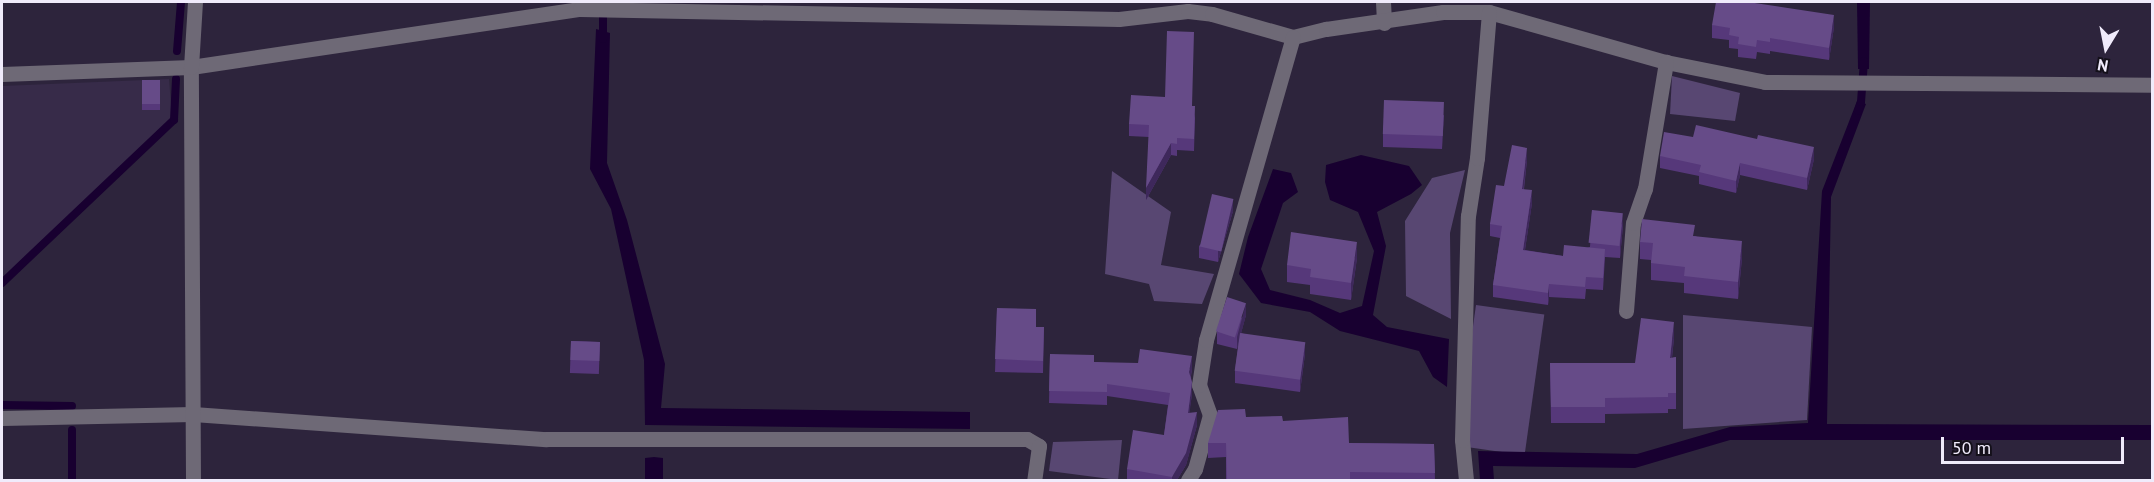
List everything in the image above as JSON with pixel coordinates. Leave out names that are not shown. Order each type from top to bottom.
[{"type":"street","points":[[193,480],[191,67],[195,2]]},
{"type":"street","points":[[1383,2],[1384,22]]},
{"type":"street","points":[[2,74],[191,67],[585,6],[614,9],[1119,19],[1188,11],[1212,14],[1293,37],[1326,29],[1443,12],[1489,12],[1666,62],[1765,82],[2152,85]]},
{"type":"street","points":[[1466,480],[1462,440],[1468,216],[1477,158],[1489,12]]},
{"type":"street","points":[[1188,480],[1195,469],[1210,415],[1199,385],[1206,340],[1293,37]]},
{"type":"street","points":[[1626,311],[1633,223],[1645,189],[1666,62]]},
{"type":"street","points":[[2,418],[193,414],[546,439],[1027,439],[1039,446],[1034,480]]},
{"type":"shaded area","points":[[1857,2],[1870,2],[1869,69],[1858,69]]},
{"type":"shaded area","points":[[596,29],[610,33],[607,163],[627,220],[665,364],[661,408],[970,412],[970,429],[645,425],[644,360],[611,209],[590,169]]},
{"type":"shaded area","points":[[1672,76],[1740,93],[1735,121],[1670,114]]},
{"type":"shaded area","points":[[169,79],[172,118],[2,281],[2,86]]},
{"type":"shaded area","points":[[1857,101],[1866,104],[1831,197],[1827,424],[2152,425],[2152,440],[1730,440],[1635,468],[1493,466],[1494,480],[1480,480],[1478,451],[1637,454],[1730,427],[1808,423],[1822,191]]},
{"type":"shaded area","points":[[1361,155],[1409,166],[1422,185],[1411,194],[1377,212],[1386,246],[1373,315],[1387,327],[1449,339],[1447,387],[1433,377],[1419,351],[1340,331],[1310,312],[1261,303],[1239,274],[1248,237],[1273,169],[1291,173],[1298,192],[1283,203],[1261,269],[1270,290],[1310,300],[1340,313],[1362,306],[1374,251],[1358,212],[1330,200],[1325,182],[1326,165]]},
{"type":"shaded area","points":[[1465,170],[1450,233],[1451,319],[1406,296],[1405,221],[1432,178]]},
{"type":"shaded area","points":[[1112,171],[1171,212],[1161,265],[1214,274],[1202,304],[1154,301],[1149,284],[1105,274]]},
{"type":"shaded area","points":[[1476,305],[1544,315],[1525,455],[1456,446]]},
{"type":"shaded area","points":[[1683,315],[1812,327],[1807,420],[1683,429]]},
{"type":"shaded area","points":[[1122,440],[1118,480],[1049,471],[1053,442]]},
{"type":"shaded area","points":[[645,458],[663,458],[663,480],[645,480]]},
{"type":"building","points":[[1716,2],[1748,2],[1834,15],[1829,48],[1770,38],[1770,42],[1757,40],[1756,47],[1738,44],[1739,37],[1729,35],[1730,28],[1712,25]]},
{"type":"building","points":[[1167,31],[1194,32],[1192,106],[1195,106],[1194,139],[1177,138],[1177,144],[1171,143],[1146,188],[1149,125],[1129,124],[1131,95],[1165,97]]},
{"type":"building","points":[[142,80],[160,80],[160,104],[142,104]]},
{"type":"building","points":[[1384,100],[1444,102],[1443,136],[1383,134]]},
{"type":"building","points":[[1696,125],[1757,139],[1758,135],[1814,147],[1807,178],[1740,163],[1736,181],[1699,172],[1701,165],[1660,156],[1664,132],[1693,137]]},
{"type":"building","points":[[1512,145],[1527,148],[1522,189],[1532,190],[1523,250],[1563,256],[1564,245],[1605,249],[1603,278],[1586,277],[1585,287],[1549,284],[1548,293],[1493,285],[1502,226],[1490,224],[1496,185],[1504,186]]},
{"type":"building","points":[[1212,194],[1233,199],[1221,252],[1200,247]]},
{"type":"building","points":[[1592,210],[1623,213],[1619,246],[1589,243]]},
{"type":"building","points":[[1642,219],[1695,225],[1693,236],[1742,241],[1738,282],[1684,276],[1685,267],[1651,263],[1653,243],[1640,242]]},
{"type":"building","points":[[1291,232],[1357,242],[1351,283],[1310,277],[1311,269],[1287,265]]},
{"type":"building","points":[[1227,297],[1246,303],[1235,337],[1216,331]]},
{"type":"building","points":[[997,308],[1036,309],[1036,327],[1044,327],[1043,361],[995,359]]},
{"type":"building","points":[[1641,318],[1674,322],[1670,358],[1676,357],[1676,393],[1668,393],[1668,397],[1605,398],[1605,407],[1551,407],[1550,363],[1635,363]]},
{"type":"building","points":[[1240,333],[1305,342],[1300,380],[1235,371]]},
{"type":"building","points":[[571,341],[600,342],[599,361],[570,360]]},
{"type":"building","points":[[1140,349],[1192,356],[1189,372],[1192,382],[1188,413],[1197,412],[1186,453],[1172,477],[1127,469],[1133,430],[1164,435],[1170,393],[1107,384],[1107,392],[1049,391],[1050,354],[1094,355],[1094,362],[1138,363]]},
{"type":"building","points":[[1245,409],[1246,417],[1282,416],[1283,421],[1348,417],[1349,443],[1434,444],[1435,473],[1350,472],[1350,480],[1227,480],[1226,443],[1208,443],[1218,410]]},
{"type":"waterway","points":[[177,51],[181,2]]},
{"type":"waterway","points":[[603,2],[603,39]]},
{"type":"waterway","points":[[1858,111],[1861,102],[1864,61]]},
{"type":"waterway","points":[[2,283],[174,120],[176,79]]},
{"type":"waterway","points":[[2,405],[72,406]]},
{"type":"waterway","points":[[72,430],[72,480]]}]
